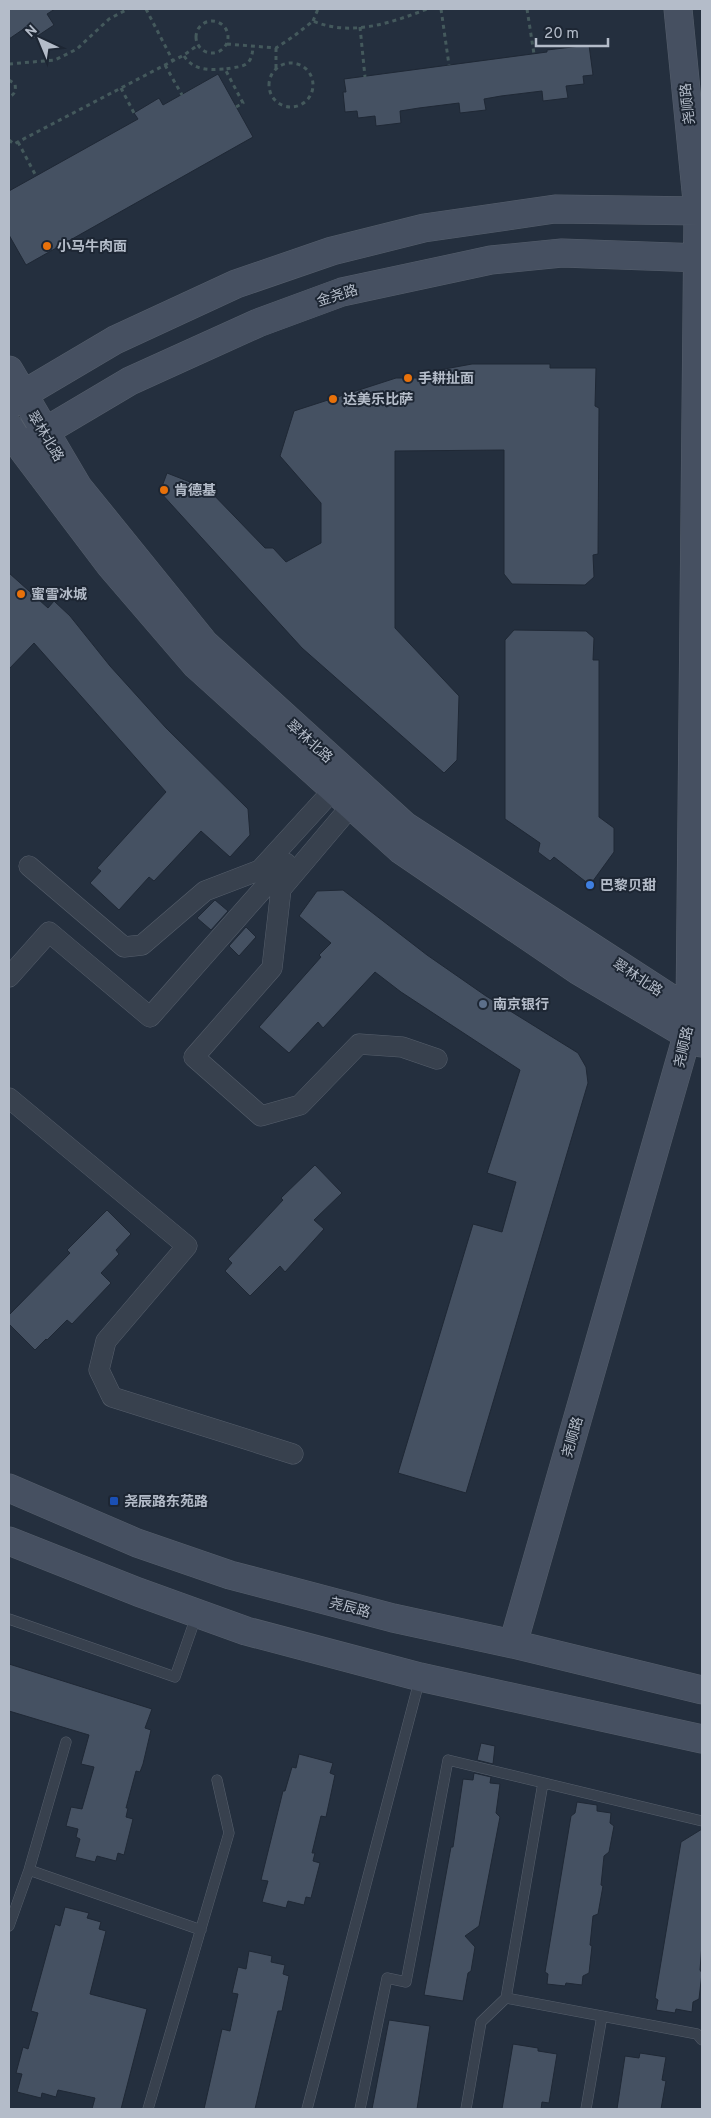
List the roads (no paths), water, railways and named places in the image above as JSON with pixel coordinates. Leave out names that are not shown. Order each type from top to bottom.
[{"type":"main road","name":"尧顺路","points":[[513,1644],[695,1026],[700,211],[678,9]]},
{"type":"main road","points":[[16,400],[115,340],[227,288],[332,251],[424,228],[554,208],[700,211]]},
{"type":"main road","name":"金尧路","points":[[13,446],[44,432],[130,381],[258,323],[342,292],[490,260],[562,253],[700,258]]},
{"type":"main road","name":"翠林北路","points":[[9,370],[16,400],[44,432],[78,487],[205,644],[405,826],[695,1026]]},
{"type":"main road","name":"翠林北路","points":[[13,446],[110,565],[196,665],[400,850],[579,971],[695,1026]]},
{"type":"main road","name":"尧辰路","points":[[9,1488],[137,1543],[230,1575],[393,1618],[513,1644],[702,1690]]},
{"type":"main road","points":[[9,1541],[138,1592],[246,1630],[420,1677],[702,1739]]},
{"type":"street","points":[[29,866],[124,947],[142,944],[205,891],[260,870],[343,797]]},
{"type":"street","points":[[9,977],[49,932],[150,1017],[343,797]]},
{"type":"street","points":[[343,797],[281,889],[272,968],[194,1057],[261,1116],[300,1105],[359,1044],[402,1047],[437,1059]]},
{"type":"street","points":[[9,1098],[187,1246],[106,1341],[99,1370],[112,1397],[294,1454]]},
{"type":"lane","points":[[9,1619],[175,1677],[198,1613]]},
{"type":"lane","points":[[307,2109],[420,1677]]},
{"type":"lane","points":[[9,1926],[29,1870],[66,1742]]},
{"type":"lane","points":[[360,2109],[387,1978],[406,1982],[448,1760],[702,1821]]},
{"type":"lane","points":[[148,2109],[229,1833],[217,1780]]},
{"type":"lane","points":[[466,2109],[481,2022],[506,1998],[543,1783]]},
{"type":"lane","points":[[29,1870],[201,1930]]},
{"type":"lane","points":[[506,1998],[700,2037]]},
{"type":"lane","points":[[586,2109],[602,2016]]},
{"type":"place","name":"小马牛肉面","points":[[47,246]]},
{"type":"place","name":"手耕扯面","points":[[408,378]]},
{"type":"place","name":"达美乐比萨","points":[[333,399]]},
{"type":"place","name":"肯德基","points":[[164,490]]},
{"type":"place","name":"蜜雪冰城","points":[[21,594]]},
{"type":"place","name":"巴黎贝甜","points":[[590,885]]},
{"type":"place","name":"南京银行","points":[[483,1004]]},
{"type":"place","name":"尧辰路·东苑路","points":[[114,1501]]}]
